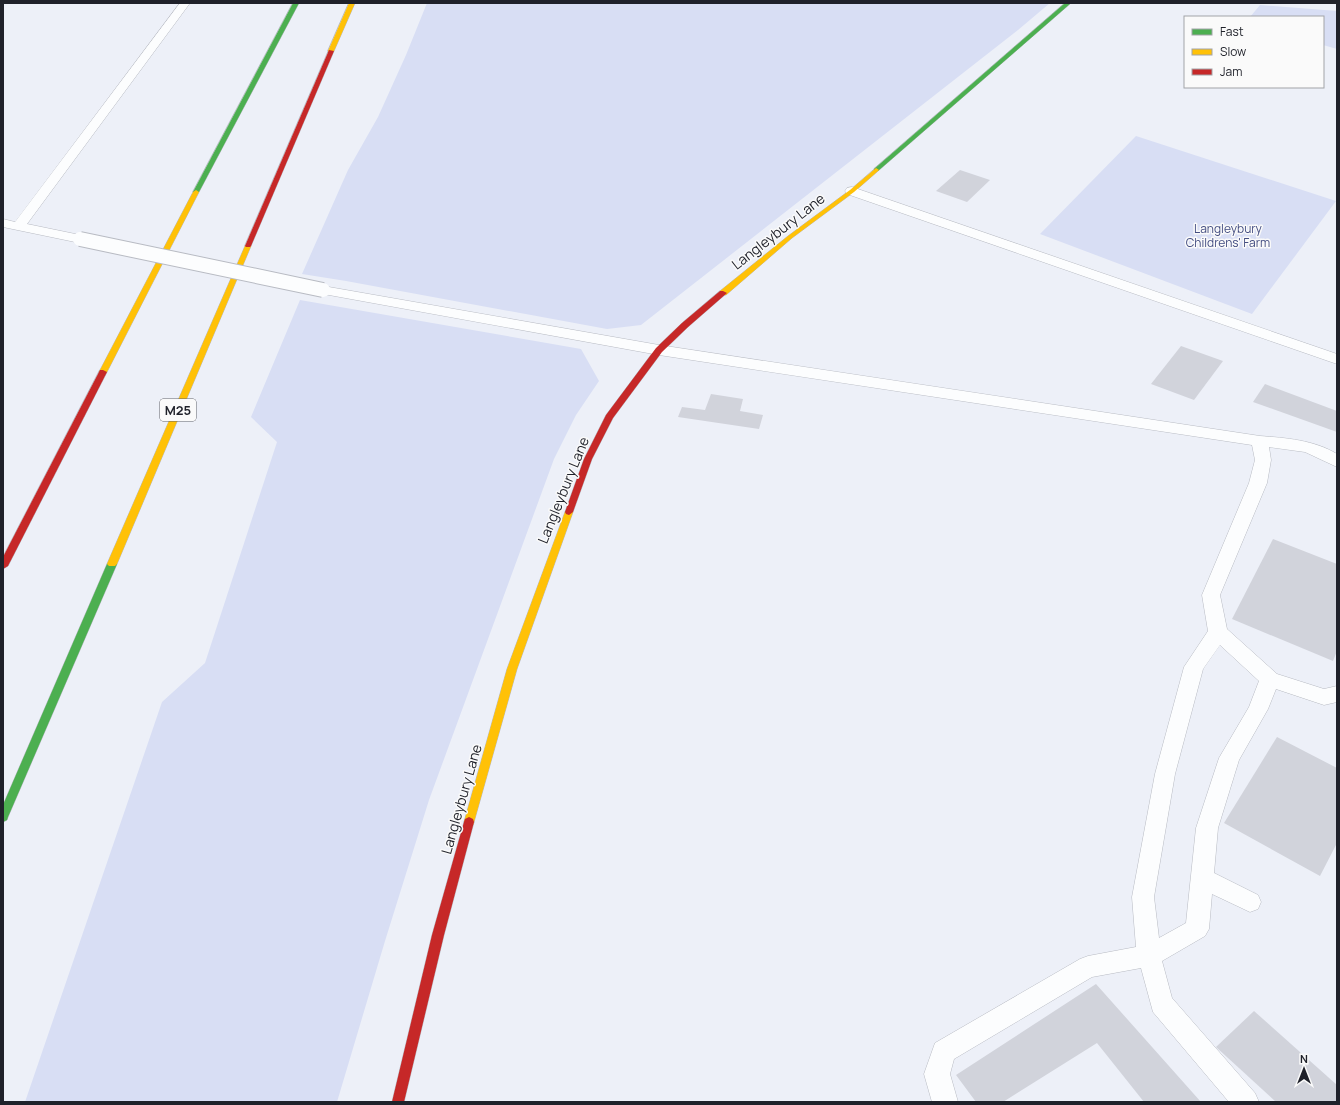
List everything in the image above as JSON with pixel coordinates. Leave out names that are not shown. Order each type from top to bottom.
[{"type":"main road","points":[[3,566],[206,172],[296,3]]},
{"type":"main road","name":"M25","points":[[3,817],[352,3]]},
{"type":"main road","name":"Langleybury Lane","points":[[398,1102],[438,935],[512,668],[588,459],[609,417],[659,350],[685,325],[790,238],[852,191],[1068,3]]},
{"type":"lane","points":[[19,226],[185,3]]},
{"type":"lane","points":[[852,191],[1337,359]]},
{"type":"lane","points":[[3,223],[323,290],[659,350],[1260,441],[1298,445],[1329,455],[1337,461]]},
{"type":"lane","points":[[1260,441],[1262,460],[1258,483],[1211,595],[1218,632],[1270,679],[1324,697],[1337,694]]},
{"type":"lane","points":[[1218,632],[1194,667],[1165,774],[1143,897],[1149,956],[1162,1004],[1246,1102]]},
{"type":"lane","points":[[945,1102],[937,1074],[944,1051],[1088,967],[1149,956],[1197,929],[1207,828],[1229,758],[1258,709],[1270,679]]},
{"type":"lane","points":[[1202,878],[1250,902]]},
{"type":"green space","points":[[427,3],[1050,3],[1018,30],[641,325],[607,329],[302,274],[348,170],[378,117],[406,55]]},
{"type":"green space","points":[[1260,5],[1337,11],[1337,49],[1324,45],[1324,16],[1251,16]]},
{"type":"green space","name":"Langleybury Childrens' Farm","points":[[1136,136],[1336,201],[1252,314],[1040,234]]},
{"type":"green space","points":[[300,300],[581,349],[599,381],[576,415],[554,459],[429,800],[337,1102],[25,1102],[162,702],[205,663],[277,442],[251,417]]},
{"type":"building","points":[[960,170],[990,180],[967,202],[936,191]]},
{"type":"building","points":[[1181,346],[1223,361],[1194,400],[1151,384]]},
{"type":"building","points":[[1265,384],[1337,411],[1337,432],[1253,402]]},
{"type":"building","points":[[711,394],[743,399],[740,411],[763,415],[759,429],[678,417],[682,407],[705,410]]},
{"type":"building","points":[[1273,539],[1337,564],[1337,651],[1333,661],[1232,619]]},
{"type":"building","points":[[1277,737],[1337,768],[1337,843],[1320,876],[1224,823]]},
{"type":"building","points":[[1096,984],[1201,1102],[1144,1102],[1097,1043],[1003,1102],[976,1102],[956,1075]]},
{"type":"building","points":[[1254,1011],[1337,1085],[1337,1102],[1276,1102],[1216,1047]]},
{"type":"traffic: fast","points":[[196,192],[296,3]]},
{"type":"traffic: fast","points":[[876,170],[1068,3]]},
{"type":"traffic: fast","points":[[3,817],[112,564]]},
{"type":"traffic: slow","points":[[331,51],[352,3]]},
{"type":"traffic: slow","points":[[723,293],[790,237],[852,191],[876,170]]},
{"type":"traffic: slow","points":[[103,372],[196,192]]},
{"type":"traffic: slow","points":[[112,564],[248,246]]},
{"type":"traffic: slow","points":[[469,822],[512,669],[569,512]]},
{"type":"traffic: jam","points":[[248,246],[331,51]]},
{"type":"traffic: jam","points":[[569,512],[588,459],[609,417],[659,350],[685,325],[723,293]]},
{"type":"traffic: jam","points":[[3,566],[103,372]]},
{"type":"traffic: jam","points":[[398,1102],[438,935],[469,822]]}]
